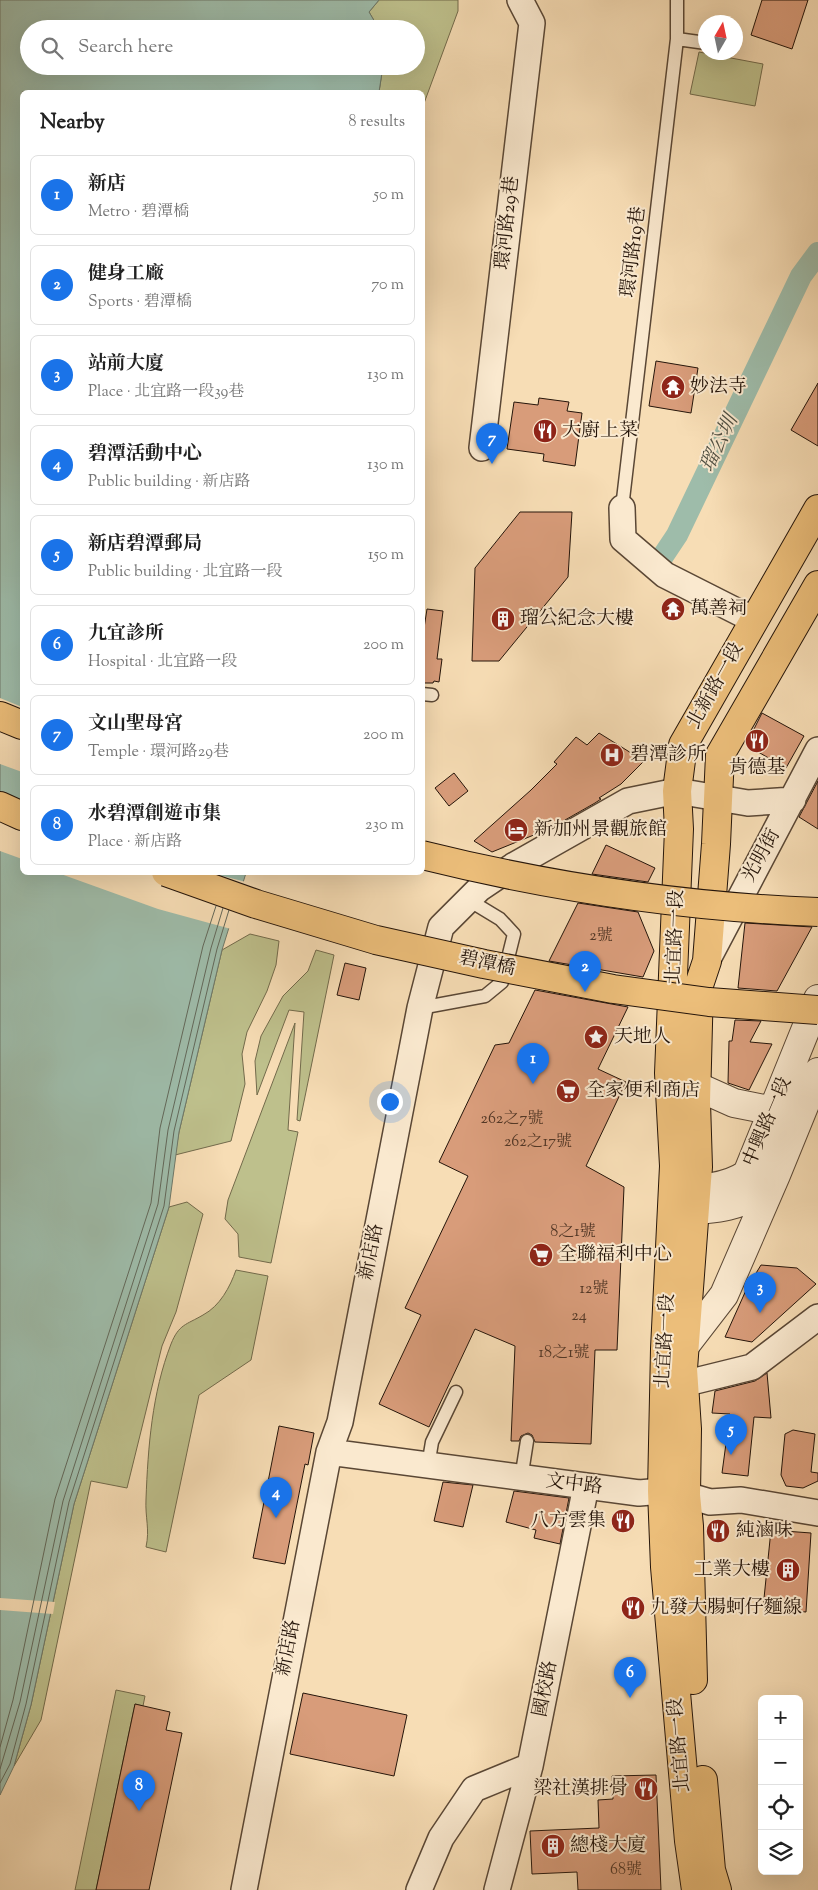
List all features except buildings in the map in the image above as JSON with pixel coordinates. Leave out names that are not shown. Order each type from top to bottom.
[{"type":"main road","name":"北新路一段","points":[[677,792],[683,745],[818,509]]},
{"type":"main road","name":"北新路一段","points":[[718,799],[720,755],[818,585]]},
{"type":"main road","points":[[0,716],[20,724]]},
{"type":"main road","name":"北宜路一段","points":[[677,792],[679,838],[669,1073],[674,1166],[684,1200],[687,1343],[683,1384],[687,1429],[674,1493],[665,1567],[689,1841],[696,1890]]},
{"type":"main road","name":"北宜路一段","points":[[717,1890],[711,1870],[691,1660],[689,1526],[674,1493],[664,1358],[684,1200],[698,1167],[696,1086],[699,985],[707,962],[718,799]]},
{"type":"main road","points":[[0,806],[20,815]]},
{"type":"main road","points":[[425,856],[489,871],[663,900],[818,912]]},
{"type":"main road","name":"碧潭橋","points":[[174,875],[256,904],[376,940],[484,964],[613,989],[709,1002],[817,1010]]},
{"type":"street","name":"環河路29巷","points":[[482,448],[532,23],[520,0]]},
{"type":"street","points":[[622,508],[623,539],[657,568],[754,620]]},
{"type":"street","name":"光明街","points":[[707,962],[741,892],[818,750]]},
{"type":"street","name":"新店路","points":[[244,1890],[329,1452],[340,1422],[420,1008],[441,927],[467,899],[513,866],[628,801],[677,792],[748,803],[792,800]]},
{"type":"street","name":"中興路一段","points":[[684,1200],[734,1182],[747,1174],[817,1010]]},
{"type":"street","name":"中興路一段","points":[[687,1343],[724,1295],[818,1072]]},
{"type":"street","points":[[696,1086],[734,1103],[774,1111]]},
{"type":"street","name":"中興路一段","points":[[684,1200],[718,1209],[745,1202],[763,1190],[776,1175]]},
{"type":"street","points":[[683,1384],[752,1368],[818,1317]]},
{"type":"street","name":"文中路","points":[[329,1452],[639,1493],[674,1493],[710,1502],[741,1500],[818,1513]]},
{"type":"street","name":"國校路","points":[[497,1890],[530,1766],[586,1486]]},
{"type":"street","points":[[419,1890],[441,1838],[474,1789],[530,1766]]},
{"type":"lane","name":"環河路19巷","points":[[622,508],[677,39],[677,0]]},
{"type":"lane","points":[[677,39],[698,42]]},
{"type":"lane","points":[[420,1008],[485,996],[502,982],[514,934],[500,919],[467,899]]},
{"type":"lane","points":[[428,1466],[432,1442],[456,1392]]},
{"type":"lane","points":[[521,1478],[526,1441]]},
{"type":"green space","points":[[379,0],[458,0],[458,11],[425,101],[425,90],[379,90],[382,75],[425,75],[425,20],[374,20],[369,12]]},
{"type":"green space","points":[[698,57],[698,60],[742,60],[763,64],[755,106],[690,94]]},
{"type":"green space","points":[[250,934],[279,941],[276,965],[267,991],[247,1032],[242,1054],[245,1084],[231,1141],[175,1155],[222,950]]},
{"type":"green space","points":[[316,950],[334,955],[300,1121],[297,1120],[304,1012],[289,1010],[257,1095],[255,1061],[261,1036],[283,996],[308,971]]},
{"type":"green space","points":[[295,1023],[288,1130],[298,1132],[271,1263],[239,1257],[238,1234],[225,1219],[228,1200]]},
{"type":"green space","points":[[187,1202],[203,1214],[176,1312],[162,1346],[127,1488],[91,1481],[41,1720],[14,1766],[31,1705],[74,1504],[169,1207]]},
{"type":"green space","points":[[236,1270],[268,1276],[251,1360],[199,1395],[166,1552],[146,1547],[148,1535],[146,1499],[152,1420],[159,1382],[171,1344],[180,1329],[214,1307],[231,1283]]},
{"type":"green space","points":[[116,1690],[145,1696],[143,1706],[135,1704],[96,1890],[75,1890]]},
{"type":"water","points":[[0,0],[379,0],[369,12],[374,20],[20,20],[20,75],[382,75],[379,90],[20,90],[20,875],[245,875],[222,950],[179,1132],[169,1207],[74,1504],[31,1705],[14,1766],[0,1795]]},
{"type":"pier","points":[[0,698],[20,706],[20,771],[0,764]]},
{"type":"pier","points":[[0,797],[20,804],[20,858],[0,851]]},
{"type":"pier","points":[[64,875],[219,875],[246,882],[231,929],[158,909]]},
{"type":"pier","points":[[0,1598],[55,1602],[53,1614],[0,1610]]},
{"type":"waterway","name":"瑠公圳","points":[[663,556],[677,535],[801,276],[818,253]]},
{"type":"place","name":"妙法寺","points":[[673,387]]},
{"type":"place","name":"大廚上菜","points":[[545,431]]},
{"type":"place","name":"文山聖母宮","points":[[492,464]]},
{"type":"place","name":"萬善祠","points":[[673,609]]},
{"type":"place","name":"瑠公紀念大樓","points":[[503,619]]},
{"type":"place","name":"肯德基","points":[[757,741]]},
{"type":"place","name":"碧潭診所","points":[[612,755]]},
{"type":"place","name":"新加州景觀旅館","points":[[516,830]]},
{"type":"place","name":"健身工廠","points":[[585,992]]},
{"type":"place","name":"天地人","points":[[596,1037]]},
{"type":"place","name":"新店","points":[[533,1084]]},
{"type":"place","name":"全家便利商店","points":[[568,1091]]},
{"type":"place","name":"全聯福利中心","points":[[541,1255]]},
{"type":"place","name":"站前大廈","points":[[760,1313]]},
{"type":"place","name":"新店碧潭郵局","points":[[731,1455]]},
{"type":"place","name":"碧潭活動中心","points":[[276,1518]]},
{"type":"place","name":"八方雲集","points":[[623,1521]]},
{"type":"place","name":"純滷味","points":[[718,1531]]},
{"type":"place","name":"工業大樓","points":[[788,1570]]},
{"type":"place","name":"九發大腸蚵仔麵線","points":[[633,1608]]},
{"type":"place","name":"九宜診所","points":[[630,1698]]},
{"type":"place","name":"梁社漢排骨","points":[[646,1789]]},
{"type":"place","name":"水碧潭創遊市集","points":[[139,1811]]},
{"type":"place","name":"總棧大廈","points":[[553,1846]]}]
